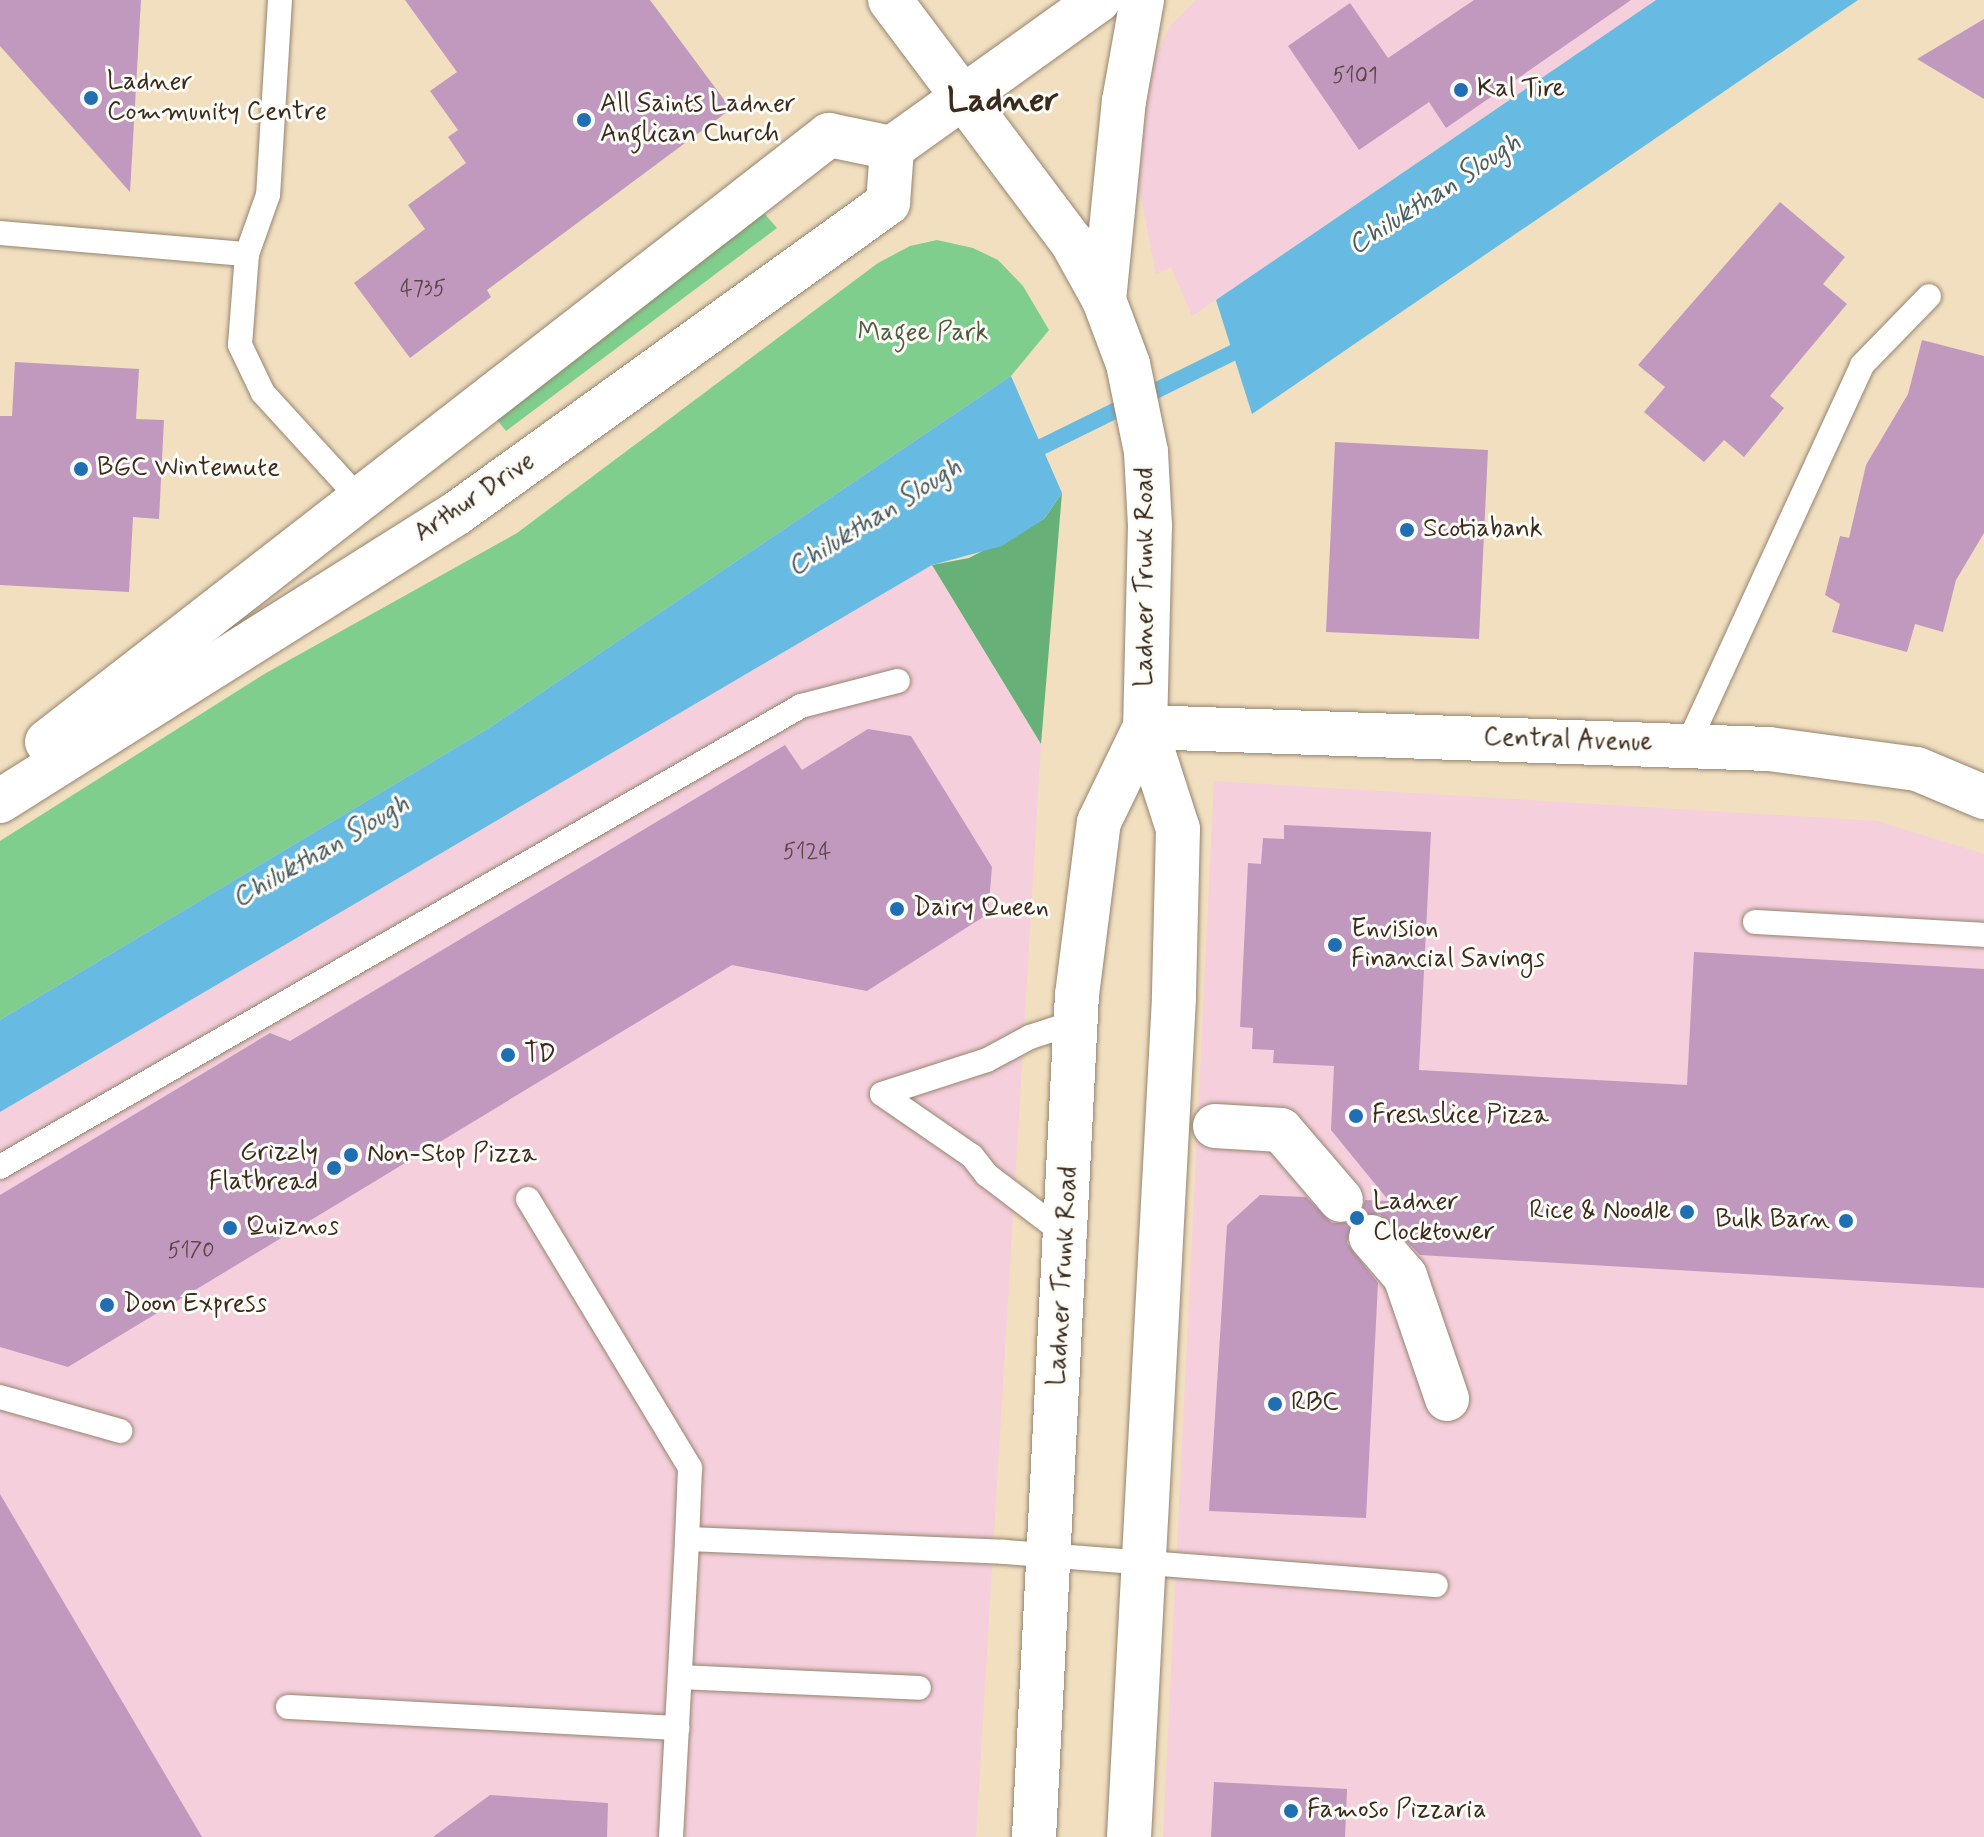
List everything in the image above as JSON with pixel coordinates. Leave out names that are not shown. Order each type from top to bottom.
[{"type":"main road","name":"Ladner Trunk Road","points":[[890,0],[1053,213],[1104,300],[1128,364],[1146,452],[1150,608],[1145,727],[1178,829],[1174,998],[1129,1837]]},
{"type":"main road","points":[[0,779],[829,135],[892,148],[962,95],[1099,0]]},
{"type":"main road","points":[[1104,300],[1124,101],[1142,0]]},
{"type":"main road","name":"Arthur Drive","points":[[0,801],[457,513],[888,203],[892,148]]},
{"type":"main road","name":"Ladner Trunk Road","points":[[1034,1837],[1052,1556],[1076,1022],[1099,822],[1145,727]]},
{"type":"main road","name":"Central Avenue","points":[[1145,727],[1769,749],[1917,769],[1984,797]]},
{"type":"main road","points":[[1215,1126],[1281,1130],[1341,1200]]},
{"type":"main road","points":[[1371,1237],[1405,1276],[1447,1399]]},
{"type":"lane","points":[[280,0],[268,195],[247,254],[240,345],[249,373],[359,498]]},
{"type":"lane","points":[[0,233],[247,254]]},
{"type":"lane","points":[[1687,746],[1862,365],[1929,296]]},
{"type":"lane","points":[[0,1167],[801,706],[898,681]]},
{"type":"lane","points":[[1755,922],[1984,935]]},
{"type":"lane","points":[[1066,1235],[987,1175],[972,1156],[882,1094],[987,1060],[1030,1037],[1076,1022]]},
{"type":"lane","points":[[528,1199],[690,1468],[671,1837]]},
{"type":"lane","points":[[0,1397],[120,1431]]},
{"type":"lane","points":[[687,1539],[1052,1556],[1436,1585]]},
{"type":"lane","points":[[680,1677],[919,1688]]},
{"type":"lane","points":[[288,1707],[677,1728]]},
{"type":"shaded area","points":[[1196,0],[1656,0],[1192,316],[1171,267],[1156,274],[1137,178],[1149,69],[1170,26]]},
{"type":"shaded area","points":[[932,565],[1041,744],[976,1837],[0,1837],[0,1112]]},
{"type":"shaded area","points":[[1214,781],[1877,821],[1984,854],[1984,1837],[1163,1837]]},
{"type":"green space","points":[[763,212],[777,228],[506,431],[494,416]]},
{"type":"green space","name":"Magee Park","points":[[937,240],[973,248],[998,260],[1023,286],[1049,330],[1011,376],[489,728],[0,1020],[0,841],[266,673],[517,533],[878,263],[910,246]]},
{"type":"green space","points":[[1062,493],[1041,744],[932,565],[969,558],[1044,519]]},
{"type":"water","points":[[1656,0],[1858,0],[1252,414],[1216,300]]},
{"type":"water","points":[[1011,376],[1062,493],[1044,519],[1002,546],[932,565],[0,1112],[0,1020],[489,728]]},
{"type":"building","name":"Ladner Community Centre","points":[[0,0],[141,0],[130,192],[0,46]]},
{"type":"building","name":"All Saints Ladner Anglican Church","points":[[405,0],[650,0],[731,109],[487,290],[491,297],[410,358],[354,283],[425,229],[408,205],[466,163],[448,137],[458,130],[430,91],[457,72]]},
{"type":"building","points":[[1474,0],[1631,0],[1446,128],[1429,102],[1359,150],[1288,46],[1350,3],[1388,58]]},
{"type":"building","points":[[1984,19],[1984,99],[1917,59]]},
{"type":"building","points":[[1780,202],[1845,257],[1823,284],[1847,304],[1770,396],[1784,408],[1744,457],[1724,440],[1704,462],[1644,412],[1665,387],[1638,365]]},
{"type":"building","points":[[1922,340],[1984,356],[1984,533],[1956,580],[1943,632],[1915,624],[1907,652],[1832,632],[1840,604],[1825,595],[1840,536],[1849,538],[1866,465],[1908,394]]},
{"type":"building","name":"BGC Wintemute","points":[[15,362],[139,369],[136,419],[164,420],[159,519],[133,517],[129,592],[0,585],[0,416],[12,416]]},
{"type":"building","name":"Scotiabank","points":[[1335,442],[1488,450],[1479,639],[1326,632]]},
{"type":"building","points":[[868,729],[911,736],[992,867],[988,914],[867,991],[732,965],[68,1367],[0,1347],[0,1195],[270,1033],[290,1041],[785,745],[802,770]]},
{"type":"building","points":[[1284,825],[1431,832],[1419,1070],[1687,1085],[1694,952],[1984,969],[1984,1288],[1420,1255],[1380,1214],[1360,1216],[1365,1200],[1389,1201],[1331,1130],[1334,1066],[1273,1063],[1274,1050],[1252,1049],[1253,1028],[1240,1027],[1248,863],[1261,864],[1263,838],[1284,839]]},
{"type":"building","points":[[1260,1195],[1306,1197],[1332,1223],[1352,1222],[1347,1243],[1378,1283],[1366,1518],[1209,1511],[1227,1225]]},
{"type":"building","points":[[0,1494],[202,1837],[0,1837]]},
{"type":"building","points":[[1214,1782],[1347,1789],[1345,1837],[1211,1837]]},
{"type":"building","points":[[490,1795],[608,1803],[607,1837],[433,1837]]},
{"type":"waterway","name":"Chilukthan Slough","points":[[1025,455],[1251,344]]},
{"type":"place","name":"Kal Tire","points":[[1461,90]]},
{"type":"place","name":"Ladner Community Centre","points":[[91,98]]},
{"type":"place","name":"All Saints Ladner Anglican Church","points":[[584,120]]},
{"type":"place","name":"BGC Wintemute","points":[[81,469]]},
{"type":"place","name":"Scotiabank","points":[[1407,530]]},
{"type":"place","name":"Dairy Queen","points":[[897,909]]},
{"type":"place","name":"Envision Financial Savings","points":[[1335,945]]},
{"type":"place","name":"TD","points":[[508,1055]]},
{"type":"place","name":"Freshslice Pizza","points":[[1356,1116]]},
{"type":"place","name":"Non-Stop Pizza","points":[[351,1155]]},
{"type":"place","name":"Grizzly Flatbread","points":[[334,1168]]},
{"type":"place","name":"Rice & Noodle","points":[[1687,1212]]},
{"type":"place","name":"Ladner Clocktower","points":[[1357,1218]]},
{"type":"place","name":"Bulk Barn","points":[[1846,1221]]},
{"type":"place","name":"Quiznos","points":[[230,1228]]},
{"type":"place","name":"Doon Express","points":[[107,1305]]},
{"type":"place","name":"RBC","points":[[1275,1404]]},
{"type":"place","name":"Famoso Pizzaria","points":[[1291,1811]]},
{"type":"district","name":"Ladner","points":[[1003,101]]}]
